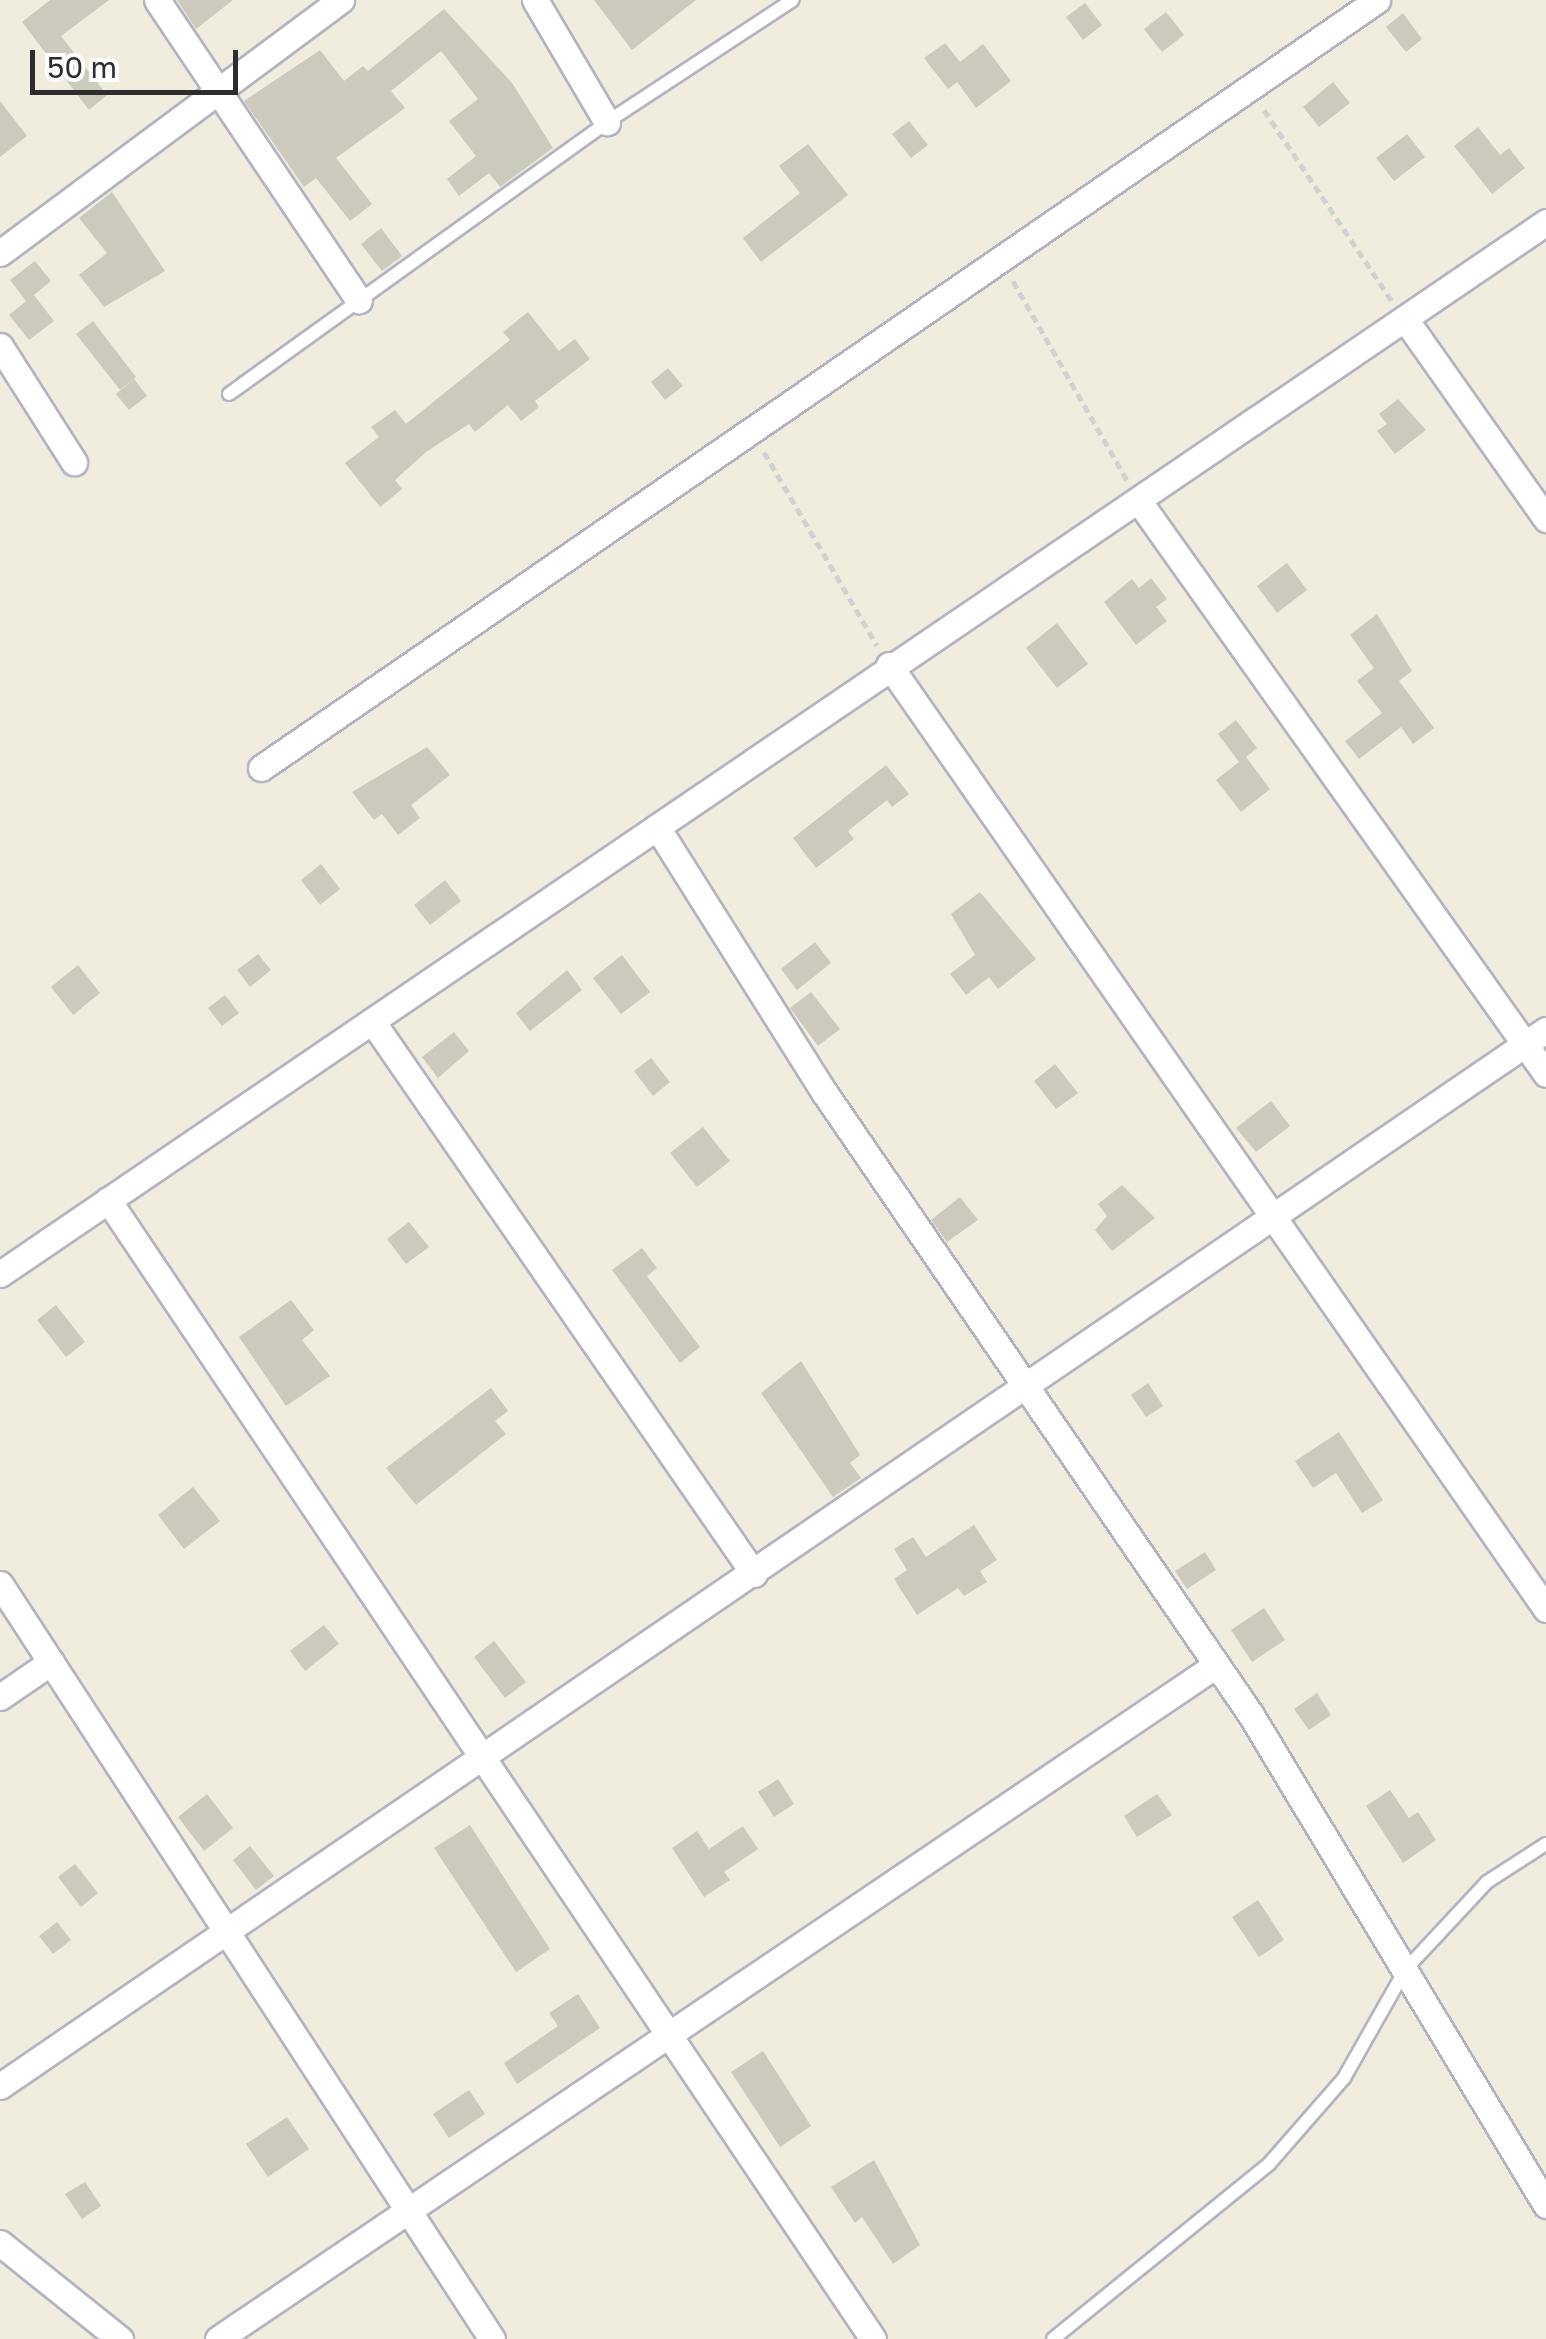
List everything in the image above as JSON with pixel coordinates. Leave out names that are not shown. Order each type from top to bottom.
[{"type":"street","points":[[157,0],[359,301]]},
{"type":"street","points":[[0,253],[341,0]]},
{"type":"street","points":[[534,0],[607,122]]},
{"type":"street","points":[[261,768],[1002,262],[1377,0]]},
{"type":"street","points":[[0,1274],[1546,222]]},
{"type":"street","points":[[1404,320],[1546,519]]},
{"type":"street","points":[[0,346],[74,462]]},
{"type":"street","points":[[1138,500],[1535,1037],[1546,1074]]},
{"type":"street","points":[[890,665],[1546,1608]]},
{"type":"street","points":[[657,826],[1023,1390],[1216,1665],[1546,2205]]},
{"type":"street","points":[[372,1020],[754,1574]]},
{"type":"street","points":[[0,2086],[1535,1037]]},
{"type":"street","points":[[108,1200],[872,2339]]},
{"type":"street","points":[[0,1584],[492,2339]]},
{"type":"street","points":[[0,1697],[51,1662]]},
{"type":"street","points":[[218,2339],[1216,1665]]},
{"type":"street","points":[[0,2242],[120,2339]]},
{"type":"lane","points":[[229,394],[607,122],[792,0]]},
{"type":"lane","points":[[1053,2339],[1270,2164],[1344,2078],[1404,1970],[1487,1882],[1546,1844]]},
{"type":"path","points":[[1251,90],[1404,320]]},
{"type":"path","points":[[1002,262],[1138,500]]},
{"type":"path","points":[[752,432],[890,665]]},
{"type":"building","points":[[50,0],[109,0],[61,36],[107,95],[89,110],[22,22]]},
{"type":"building","points":[[177,0],[233,0],[196,29]]},
{"type":"building","points":[[594,0],[696,0],[632,50]]},
{"type":"building","points":[[1085,3],[1102,25],[1083,40],[1066,17]]},
{"type":"building","points":[[444,9],[512,83],[553,148],[500,187],[489,173],[459,196],[447,179],[476,156],[449,121],[478,99],[441,51],[391,91],[405,108],[336,158],[372,204],[350,221],[316,178],[304,187],[244,101],[320,50],[344,81],[363,66],[368,71]]},
{"type":"building","points":[[1166,12],[1184,35],[1162,52],[1144,29]]},
{"type":"building","points":[[1403,13],[1422,39],[1406,52],[1386,27]]},
{"type":"building","points":[[945,43],[960,62],[983,44],[1011,81],[976,108],[957,82],[948,89],[924,58]]},
{"type":"building","points":[[1333,82],[1350,103],[1319,127],[1303,107]]},
{"type":"building","points":[[0,101],[27,136],[0,157]]},
{"type":"building","points":[[909,121],[928,145],[911,158],[892,134]]},
{"type":"building","points":[[1478,127],[1500,155],[1509,148],[1525,168],[1492,194],[1454,146]]},
{"type":"building","points":[[1407,134],[1425,157],[1394,181],[1376,158]]},
{"type":"building","points":[[808,144],[848,195],[761,262],[743,238],[800,193],[779,166]]},
{"type":"building","points":[[112,192],[165,271],[104,307],[79,275],[107,253],[79,218]]},
{"type":"building","points":[[381,228],[402,256],[382,271],[361,244]]},
{"type":"building","points":[[35,261],[51,281],[34,295],[54,321],[29,340],[9,315],[26,301],[10,280]]},
{"type":"building","points":[[528,312],[559,351],[575,339],[590,359],[535,401],[539,407],[521,421],[508,405],[475,432],[469,424],[426,452],[395,480],[402,489],[380,507],[345,463],[379,437],[371,427],[395,410],[406,424],[510,340],[503,332]]},
{"type":"building","points":[[93,321],[136,377],[120,390],[76,334]]},
{"type":"building","points":[[668,368],[683,386],[665,400],[651,382]]},
{"type":"building","points":[[134,379],[147,396],[129,410],[116,394]]},
{"type":"building","points":[[1398,399],[1426,430],[1395,454],[1377,431],[1387,424],[1379,414]]},
{"type":"building","points":[[1287,563],[1307,590],[1277,613],[1257,586]]},
{"type":"building","points":[[1151,578],[1167,599],[1156,607],[1167,621],[1136,645],[1104,602],[1132,579],[1139,588]]},
{"type":"building","points":[[1377,614],[1412,671],[1399,681],[1434,728],[1413,744],[1401,727],[1359,759],[1345,741],[1382,713],[1357,681],[1374,668],[1350,635]]},
{"type":"building","points":[[1057,623],[1088,664],[1057,688],[1026,648]]},
{"type":"building","points":[[1236,720],[1257,748],[1246,757],[1270,789],[1241,812],[1216,780],[1239,762],[1218,734]]},
{"type":"building","points":[[427,747],[450,775],[411,805],[420,818],[398,835],[382,814],[374,820],[352,792]]},
{"type":"building","points":[[886,765],[909,794],[892,807],[887,800],[848,831],[854,839],[816,868],[793,838]]},
{"type":"building","points":[[321,864],[340,889],[320,905],[301,880]]},
{"type":"building","points":[[445,880],[461,901],[430,925],[414,905]]},
{"type":"building","points":[[980,892],[1036,959],[998,989],[989,977],[966,995],[950,974],[975,955],[951,914]]},
{"type":"building","points":[[815,942],[831,963],[797,990],[781,969]]},
{"type":"building","points":[[258,954],[271,970],[250,987],[237,970]]},
{"type":"building","points":[[622,955],[650,992],[621,1014],[593,978]]},
{"type":"building","points":[[78,965],[100,993],[73,1015],[51,987]]},
{"type":"building","points":[[567,970],[582,990],[530,1031],[516,1013]]},
{"type":"building","points":[[811,992],[840,1029],[818,1046],[790,1008]]},
{"type":"building","points":[[225,995],[239,1013],[222,1026],[208,1008]]},
{"type":"building","points":[[454,1032],[469,1051],[438,1078],[422,1057]]},
{"type":"building","points":[[651,1058],[670,1082],[653,1096],[634,1071]]},
{"type":"building","points":[[1055,1064],[1078,1093],[1056,1109],[1034,1081]]},
{"type":"building","points":[[1271,1101],[1290,1126],[1256,1152],[1236,1128]]},
{"type":"building","points":[[703,1127],[730,1161],[697,1187],[670,1153]]},
{"type":"building","points":[[1122,1185],[1155,1218],[1112,1251],[1095,1230],[1107,1216],[1098,1204]]},
{"type":"building","points":[[960,1197],[978,1220],[947,1242],[931,1220]]},
{"type":"building","points":[[409,1222],[429,1247],[406,1264],[387,1239]]},
{"type":"building","points":[[642,1248],[657,1268],[647,1276],[700,1347],[680,1363],[612,1270]]},
{"type":"building","points":[[291,1300],[314,1330],[302,1340],[330,1376],[286,1406],[239,1337]]},
{"type":"building","points":[[56,1305],[85,1342],[66,1357],[37,1320]]},
{"type":"building","points":[[801,1361],[860,1455],[850,1463],[861,1478],[833,1497],[761,1393]]},
{"type":"building","points":[[1148,1383],[1163,1406],[1146,1417],[1131,1395]]},
{"type":"building","points":[[491,1388],[508,1411],[495,1421],[506,1434],[416,1505],[386,1468]]},
{"type":"building","points":[[1339,1432],[1383,1500],[1362,1513],[1336,1473],[1313,1488],[1295,1461]]},
{"type":"building","points":[[193,1487],[220,1521],[184,1549],[158,1515]]},
{"type":"building","points":[[974,1525],[997,1560],[980,1571],[987,1582],[964,1596],[958,1588],[917,1615],[894,1579],[907,1570],[894,1549],[913,1537],[926,1557]]},
{"type":"building","points":[[1205,1552],[1216,1570],[1187,1589],[1175,1571]]},
{"type":"building","points":[[1264,1608],[1285,1640],[1252,1662],[1231,1630]]},
{"type":"building","points":[[324,1625],[339,1644],[305,1671],[290,1651]]},
{"type":"building","points":[[494,1641],[526,1682],[505,1698],[474,1657]]},
{"type":"building","points":[[1317,1693],[1331,1715],[1309,1730],[1294,1709]]},
{"type":"building","points":[[778,1779],[794,1804],[774,1817],[758,1792]]},
{"type":"building","points":[[1390,1790],[1409,1818],[1418,1812],[1436,1840],[1403,1863],[1366,1806]]},
{"type":"building","points":[[207,1794],[233,1828],[204,1851],[178,1817]]},
{"type":"building","points":[[1157,1794],[1172,1815],[1137,1837],[1124,1816]]},
{"type":"building","points":[[470,1825],[550,1949],[516,1972],[434,1848]]},
{"type":"building","points":[[743,1826],[758,1849],[724,1872],[730,1880],[704,1897],[672,1848],[697,1831],[709,1849]]},
{"type":"building","points":[[250,1846],[274,1876],[256,1890],[233,1860]]},
{"type":"building","points":[[75,1864],[98,1893],[81,1907],[58,1877]]},
{"type":"building","points":[[1258,1900],[1284,1940],[1259,1957],[1232,1917]]},
{"type":"building","points":[[57,1922],[71,1940],[53,1954],[39,1936]]},
{"type":"building","points":[[578,1994],[600,2028],[517,2084],[504,2063],[558,2026],[549,2013]]},
{"type":"building","points":[[763,2051],[811,2126],[780,2147],[731,2072]]},
{"type":"building","points":[[469,2090],[485,2114],[449,2138],[433,2114]]},
{"type":"building","points":[[287,2117],[309,2149],[268,2177],[246,2144]]},
{"type":"building","points":[[874,2160],[920,2245],[893,2264],[862,2217],[855,2223],[831,2187]]},
{"type":"building","points":[[85,2182],[101,2206],[82,2219],[65,2194]]}]
